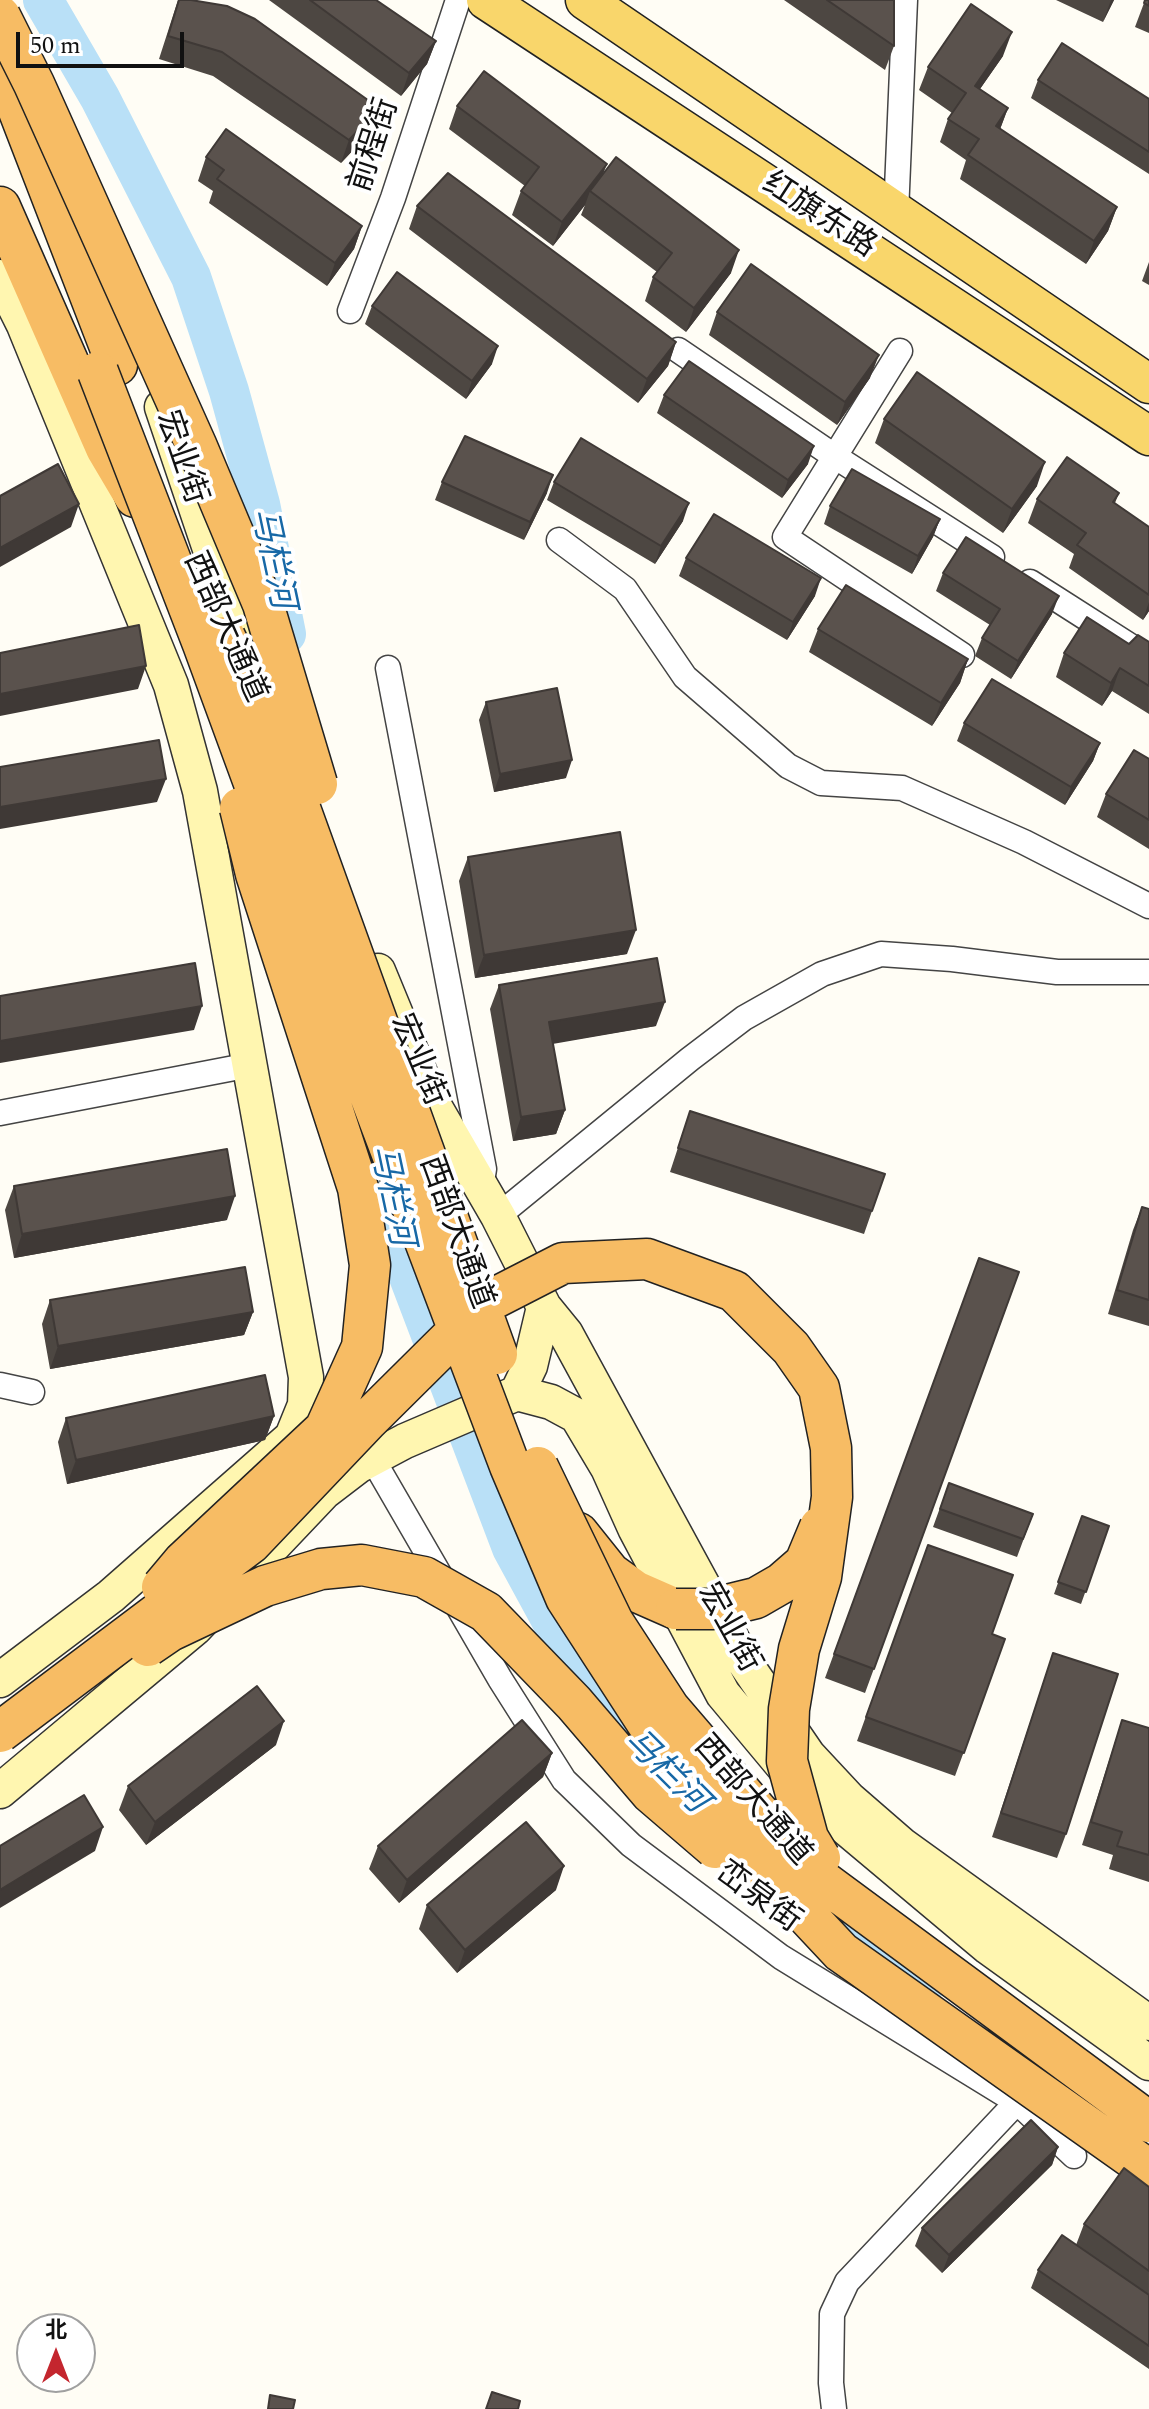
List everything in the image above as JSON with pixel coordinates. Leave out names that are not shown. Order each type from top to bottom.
[{"type":"highway","points":[[7,7],[34,84],[197,447],[263,604],[340,860],[381,1030]]},
{"type":"highway","name":"西部大通道","points":[[0,62],[206,598],[280,753],[534,1459],[613,1622],[669,1708],[808,1870],[1149,2122]]},
{"type":"highway","name":"西部大通道","points":[[0,118],[203,644],[510,1466],[566,1598],[675,1766],[720,1828],[752,1857],[841,1952],[1149,2170]]},
{"type":"highway","points":[[0,207],[106,448],[165,546]]},
{"type":"highway","points":[[116,1644],[183,1562],[325,1429],[362,1347],[370,1265],[358,1188],[256,874],[203,644]]},
{"type":"highway","points":[[0,1732],[251,1543],[368,1420],[487,1302],[563,1263],[647,1259],[734,1291],[791,1348],[819,1388],[831,1448],[832,1497],[821,1577],[799,1649],[789,1709],[787,1761],[808,1838],[820,1858],[863,1910]]},
{"type":"highway","points":[[546,1482],[565,1516],[610,1573],[635,1591],[676,1609],[711,1609],[745,1601],[782,1583],[805,1563],[832,1497]]},
{"type":"highway","points":[[0,1741],[170,1631],[265,1586],[321,1569],[362,1565],[424,1577],[486,1612],[574,1703],[651,1793],[841,1952]]},
{"type":"main road","name":"红旗东路","points":[[486,0],[1149,436]]},
{"type":"main road","name":"红旗东路","points":[[585,0],[1149,384]]},
{"type":"main road","name":"宏业街","points":[[7,7],[79,152],[232,614],[432,1102],[544,1307],[566,1334],[745,1663],[808,1755],[849,1799],[902,1845],[1149,2023]]},
{"type":"main road","points":[[0,277],[24,325],[171,685],[200,791],[306,1377],[305,1405],[292,1437],[111,1596],[0,1680]]},
{"type":"main road","points":[[200,791],[209,775],[221,764],[237,758],[274,762],[300,782]]},
{"type":"main road","points":[[0,1791],[195,1628],[324,1492],[372,1458],[405,1441],[517,1393],[530,1366],[544,1307]]},
{"type":"main road","points":[[306,1377],[342,1426],[372,1458]]},
{"type":"main road","name":"宏业街","points":[[517,1393],[551,1402],[577,1416],[608,1468],[635,1528],[723,1694],[809,1797],[988,1947],[1149,2063]]},
{"type":"street","name":"前程街","points":[[350,311],[393,198],[458,0]]},
{"type":"street","points":[[896,213],[905,0]]},
{"type":"street","points":[[678,350],[834,456],[1149,658]]},
{"type":"street","points":[[900,351],[785,537],[962,655]]},
{"type":"street","points":[[559,540],[625,589],[685,677],[788,766],[821,783],[902,788],[1024,842],[1149,906]]},
{"type":"street","points":[[388,668],[484,1169],[482,1190]]},
{"type":"street","points":[[482,1190],[690,1059],[744,1018],[822,974],[881,954],[1057,972],[1149,972]]},
{"type":"street","points":[[0,1113],[250,1065]]},
{"type":"street","points":[[0,1385],[32,1392]]},
{"type":"street","name":"峦泉街","points":[[372,1458],[500,1679],[564,1780],[631,1845],[781,1957],[1017,2102],[1074,2156]]},
{"type":"street","points":[[834,2409],[831,2383],[832,2314],[847,2282],[1017,2102]]},
{"type":"building","points":[[179,0],[227,6],[255,19],[379,108],[349,140],[222,52],[168,36]]},
{"type":"building","points":[[310,0],[376,0],[436,41],[409,73]]},
{"type":"building","points":[[827,0],[894,0],[894,46]]},
{"type":"building","points":[[971,4],[1012,32],[975,86],[1008,108],[996,126],[1117,207],[1094,241],[968,155],[979,139],[948,119],[966,93],[928,67]]},
{"type":"building","points":[[1062,43],[1149,99],[1149,152],[1038,80]]},
{"type":"building","points":[[484,71],[607,164],[562,222],[521,191],[539,167],[457,106]]},
{"type":"building","points":[[226,129],[362,226],[335,263],[217,179],[224,170],[206,157]]},
{"type":"building","points":[[616,157],[739,250],[694,308],[653,277],[672,253],[590,191]]},
{"type":"building","points":[[448,173],[676,342],[647,379],[417,206]]},
{"type":"building","points":[[751,264],[879,355],[845,402],[717,312]]},
{"type":"building","points":[[397,272],[498,346],[472,381],[372,306]]},
{"type":"building","points":[[689,361],[814,446],[788,480],[664,395]]},
{"type":"building","points":[[917,372],[1045,462],[1012,509],[884,419]]},
{"type":"building","points":[[465,436],[553,475],[530,522],[442,482]]},
{"type":"building","points":[[581,438],[689,503],[661,546],[554,482]]},
{"type":"building","points":[[1067,457],[1119,493],[1113,502],[1149,527],[1149,595],[1077,545],[1086,533],[1037,499]]},
{"type":"building","points":[[58,464],[79,504],[0,548],[0,496]]},
{"type":"building","points":[[852,469],[940,519],[918,556],[830,506]]},
{"type":"building","points":[[714,514],[821,578],[793,622],[686,558]]},
{"type":"building","points":[[966,537],[1059,596],[1018,661],[982,638],[1000,609],[943,573]]},
{"type":"building","points":[[846,585],[968,659],[941,703],[818,629]]},
{"type":"building","points":[[1087,617],[1129,644],[1138,635],[1149,642],[1149,686],[1120,668],[1111,683],[1064,653]]},
{"type":"building","points":[[139,625],[146,666],[0,694],[0,653]]},
{"type":"building","points":[[992,679],[1100,743],[1071,787],[964,723]]},
{"type":"building","points":[[557,688],[572,760],[500,774],[486,702]]},
{"type":"building","points":[[159,740],[166,779],[0,807],[0,767]]},
{"type":"building","points":[[1134,750],[1149,759],[1149,820],[1106,794]]},
{"type":"building","points":[[620,832],[636,930],[484,955],[468,857]]},
{"type":"building","points":[[657,958],[665,1002],[549,1022],[565,1110],[521,1117],[499,985]]},
{"type":"building","points":[[195,963],[202,1006],[0,1041],[0,996]]},
{"type":"building","points":[[690,1111],[885,1174],[872,1211],[678,1148]]},
{"type":"building","points":[[227,1149],[235,1196],[22,1234],[14,1186]]},
{"type":"building","points":[[1142,1207],[1149,1209],[1149,1300],[1117,1290]]},
{"type":"building","points":[[979,1258],[1019,1272],[874,1669],[834,1654]]},
{"type":"building","points":[[245,1267],[253,1312],[58,1346],[50,1300]]},
{"type":"building","points":[[265,1375],[274,1416],[76,1460],[66,1418]]},
{"type":"building","points":[[949,1483],[1033,1514],[1023,1539],[940,1509]]},
{"type":"building","points":[[1082,1516],[1109,1526],[1086,1592],[1058,1582]]},
{"type":"building","points":[[928,1545],[1013,1575],[992,1634],[1005,1639],[964,1753],[866,1717]]},
{"type":"building","points":[[1053,1653],[1118,1674],[1066,1834],[1001,1813]]},
{"type":"building","points":[[257,1686],[284,1721],[155,1822],[128,1786]]},
{"type":"building","points":[[522,1720],[552,1753],[407,1880],[378,1846]]},
{"type":"building","points":[[1122,1720],[1149,1728],[1149,1855],[1117,1846],[1122,1832],[1091,1822]]},
{"type":"building","points":[[84,1795],[103,1827],[0,1890],[0,1846]]},
{"type":"building","points":[[526,1822],[564,1866],[465,1950],[427,1905]]},
{"type":"building","points":[[1031,2120],[1058,2147],[949,2255],[922,2228]]},
{"type":"building","points":[[1124,2168],[1149,2187],[1149,2271],[1084,2224]]},
{"type":"building","points":[[1062,2235],[1149,2295],[1149,2346],[1038,2270]]},
{"type":"building","points":[[492,2392],[520,2401],[518,2409],[486,2409]]},
{"type":"building","points":[[270,2395],[295,2400],[293,2409],[268,2409]]},
{"type":"waterway","name":"马栏河","points":[[43,0],[100,98],[191,277],[229,391],[260,504],[286,634]]},
{"type":"waterway","name":"马栏河","points":[[379,1153],[401,1256],[512,1548],[593,1697],[622,1732]]},
{"type":"waterway","name":"马栏河","points":[[797,1889],[928,1981]]}]
